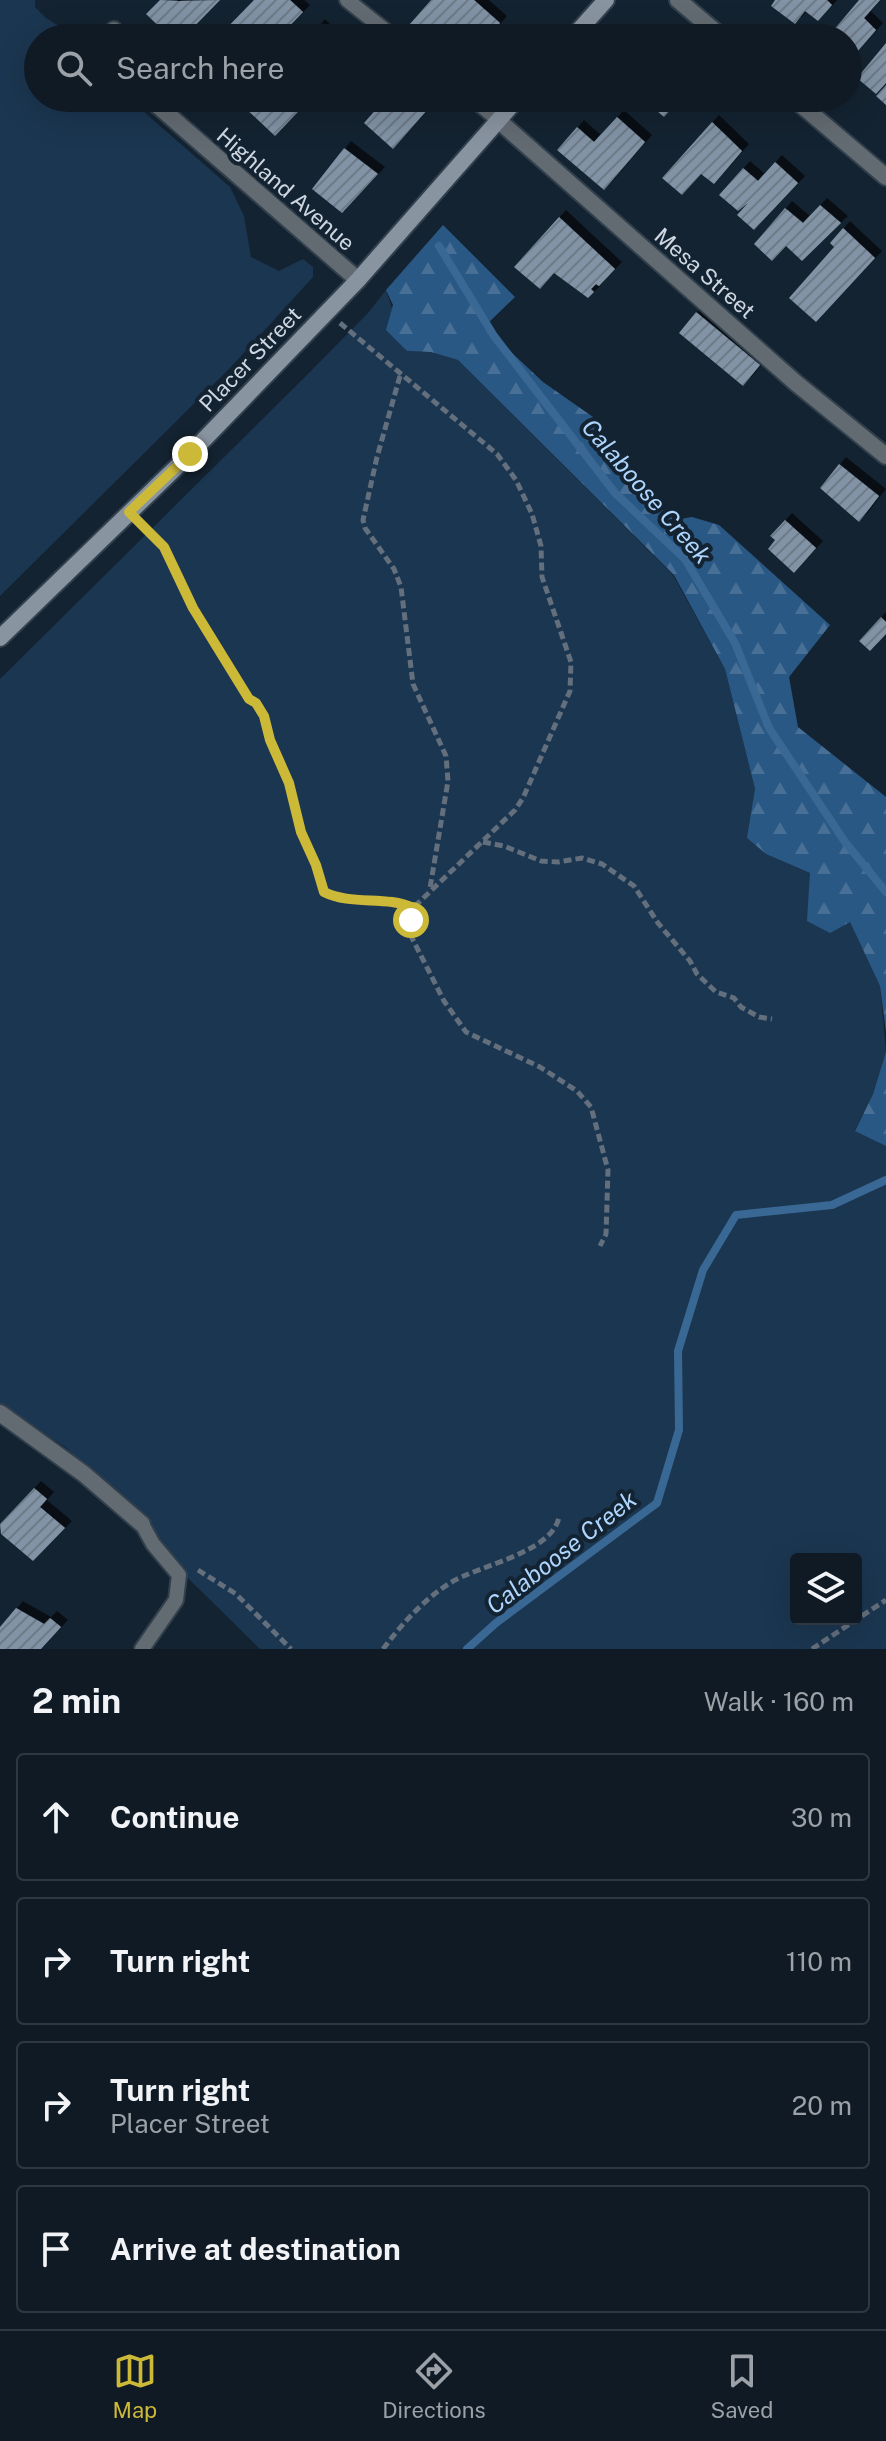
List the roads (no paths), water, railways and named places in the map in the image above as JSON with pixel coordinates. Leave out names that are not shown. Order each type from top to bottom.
[{"type":"main road","points":[[585,24],[606,0]]},
{"type":"main road","name":"Placer Street","points":[[0,638],[190,454],[358,280],[505,112]]},
{"type":"street","points":[[678,0],[706,24]]},
{"type":"street","name":"Highland Avenue","points":[[165,112],[358,280]]},
{"type":"street","points":[[809,112],[886,177]]},
{"type":"street","name":"Mesa Street","points":[[498,120],[796,383],[886,456]]},
{"type":"street","points":[[0,1413],[84,1474],[142,1524]]},
{"type":"lane","points":[[347,0],[377,24]]},
{"type":"lane","points":[[489,112],[498,120]]},
{"type":"lane","points":[[142,1524],[153,1544],[179,1575],[176,1600],[142,1649]]},
{"type":"waterway","name":"Calaboose Creek","points":[[439,246],[494,336],[615,493],[685,559],[735,643],[769,728],[845,842],[886,892]]},
{"type":"waterway","name":"Calaboose Creek","points":[[467,1649],[496,1623],[657,1503],[679,1430],[678,1351],[703,1270],[736,1215],[832,1205],[886,1180]]}]
